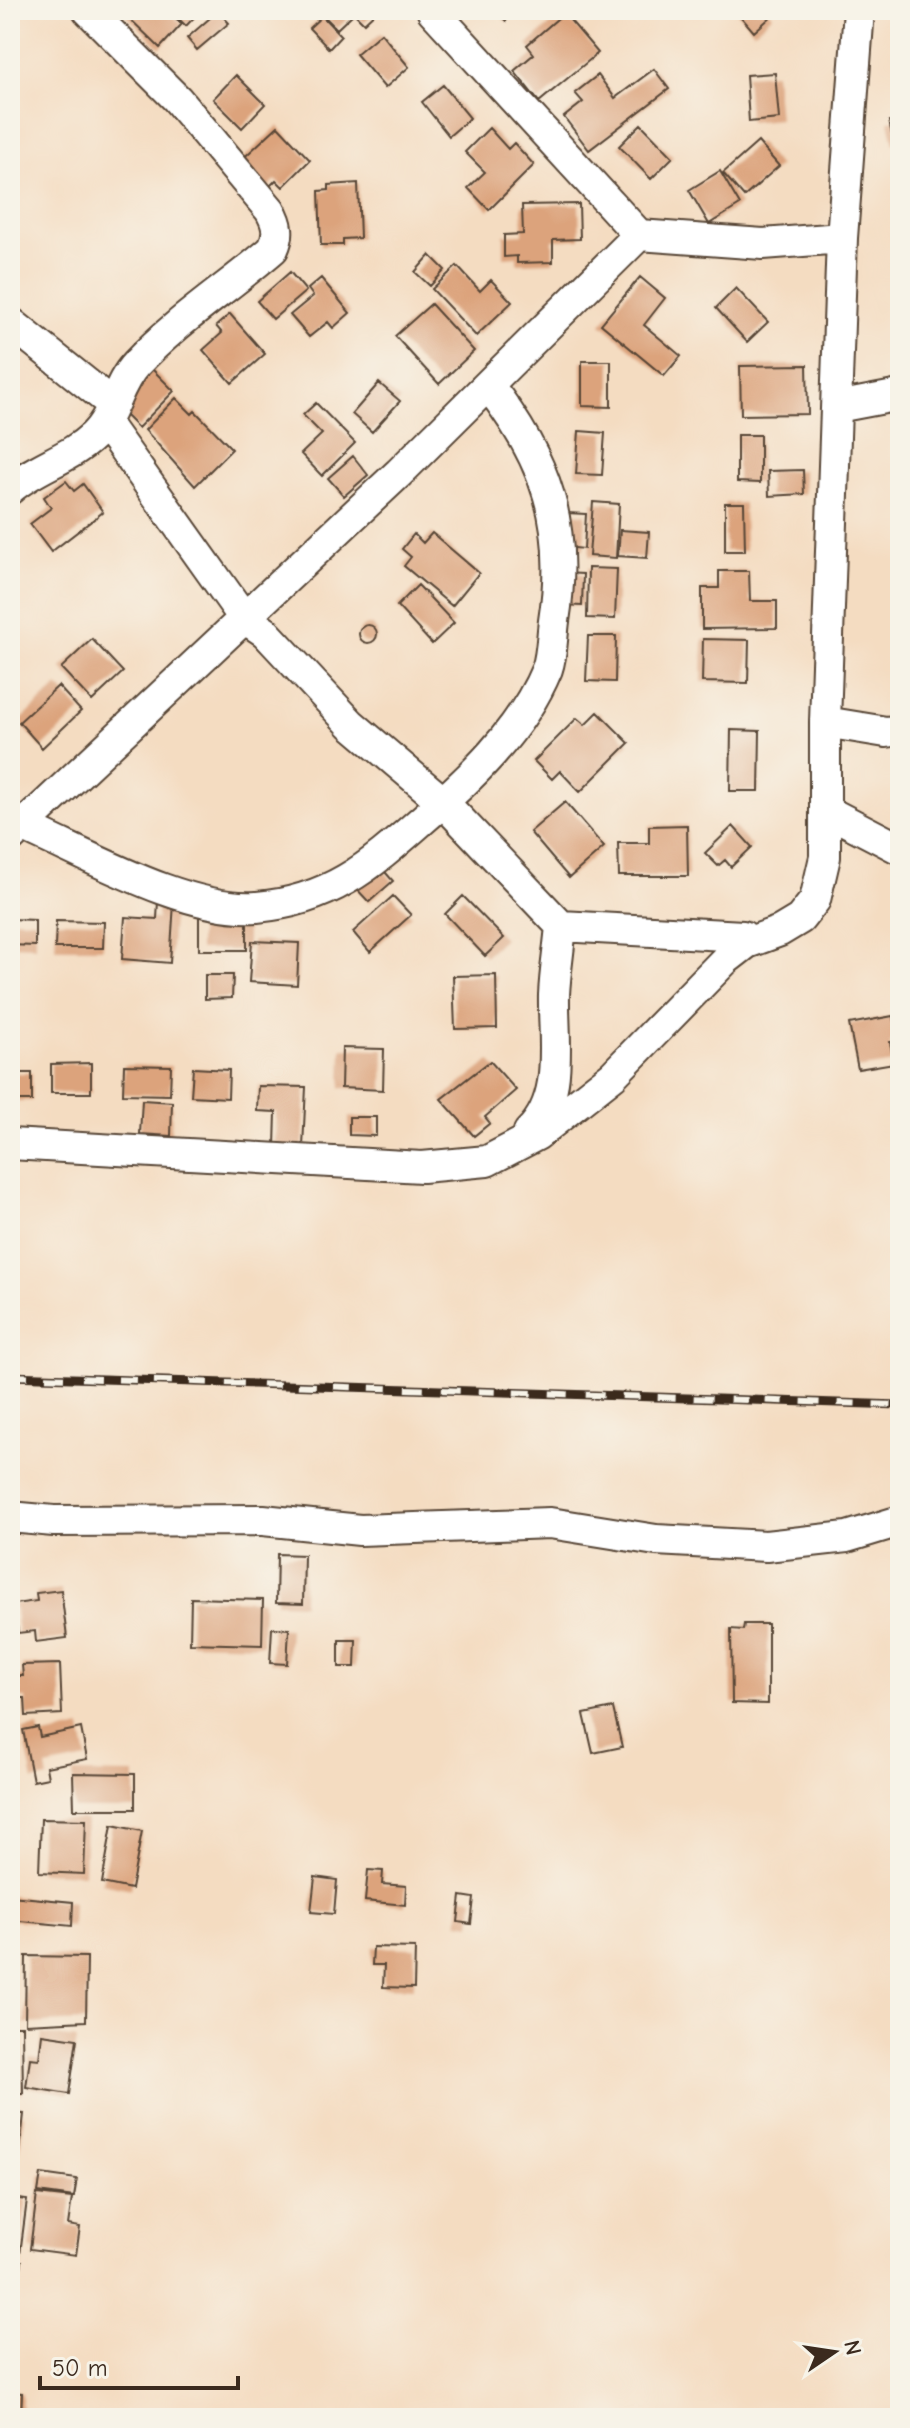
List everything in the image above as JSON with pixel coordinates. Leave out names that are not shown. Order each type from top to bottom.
[{"type":"street","points":[[10,489],[32,472],[72,452],[109,413],[133,367],[273,249],[278,238],[277,223],[261,199],[177,99],[88,10]]},
{"type":"street","points":[[432,10],[639,235],[763,244],[842,238]]},
{"type":"street","points":[[10,1144],[422,1167],[487,1161],[537,1135],[613,1075],[670,1012],[747,943],[780,931],[800,919],[815,900],[825,857],[825,722],[842,238],[859,10]]},
{"type":"street","points":[[488,385],[517,422],[540,465],[555,510],[559,590],[548,668],[512,731],[443,802],[353,878],[312,897],[256,907],[202,903],[17,832],[488,385],[639,235]]},
{"type":"street","points":[[10,322],[109,413],[244,618],[265,632],[351,724],[443,802],[561,926],[711,932],[743,936],[747,943]]},
{"type":"street","points":[[837,407],[900,395]]},
{"type":"street","points":[[825,722],[886,732],[900,730]]},
{"type":"street","points":[[825,810],[900,849]]},
{"type":"street","points":[[513,1147],[540,1121],[548,1107],[555,1065],[554,994],[561,926]]},
{"type":"street","points":[[10,1517],[54,1521],[263,1520],[360,1530],[550,1523],[656,1540],[766,1546],[847,1537],[900,1521]]},
{"type":"building","points":[[167,10],[182,24],[160,48],[123,12]]},
{"type":"building","points":[[170,10],[201,10],[186,26]]},
{"type":"building","points":[[318,10],[378,10],[364,23],[354,13],[337,29]]},
{"type":"building","points":[[494,10],[515,10],[506,21]]},
{"type":"building","points":[[735,10],[769,10],[773,15],[754,32]]},
{"type":"building","points":[[218,11],[229,23],[197,50],[187,38]]},
{"type":"building","points":[[564,13],[598,53],[539,102],[514,71],[534,54],[527,45]]},
{"type":"building","points":[[322,16],[341,36],[329,49],[309,28]]},
{"type":"building","points":[[381,33],[409,67],[385,88],[356,54]]},
{"type":"building","points":[[654,69],[669,89],[589,150],[564,117],[583,102],[575,93],[598,75],[615,98]]},
{"type":"building","points":[[775,73],[779,119],[749,122],[746,75]]},
{"type":"building","points":[[236,75],[265,104],[242,128],[213,99]]},
{"type":"building","points":[[443,85],[470,118],[449,136],[422,102]]},
{"type":"building","points":[[900,119],[900,142],[894,144],[889,121]]},
{"type":"building","points":[[641,124],[673,157],[651,179],[619,146]]},
{"type":"building","points":[[278,126],[310,160],[283,187],[276,180],[263,193],[237,164]]},
{"type":"building","points":[[489,128],[508,149],[514,143],[534,165],[489,210],[468,188],[485,172],[465,152]]},
{"type":"building","points":[[758,142],[779,166],[744,197],[723,173]]},
{"type":"building","points":[[720,171],[740,205],[709,224],[689,190]]},
{"type":"building","points":[[358,183],[360,238],[343,239],[343,245],[321,245],[319,191],[329,190],[329,185]]},
{"type":"building","points":[[579,204],[580,239],[553,240],[553,262],[517,263],[517,256],[504,257],[504,235],[523,234],[522,205]]},
{"type":"building","points":[[430,255],[445,270],[430,286],[415,272]]},
{"type":"building","points":[[457,266],[480,291],[491,280],[512,302],[476,336],[432,289]]},
{"type":"building","points":[[290,272],[306,291],[273,319],[257,301]]},
{"type":"building","points":[[640,277],[665,298],[644,325],[681,356],[664,376],[601,324]]},
{"type":"building","points":[[321,278],[350,313],[333,328],[328,322],[309,337],[290,315],[313,296],[308,289]]},
{"type":"building","points":[[736,288],[768,322],[747,342],[716,308]]},
{"type":"building","points":[[431,304],[474,351],[439,384],[395,336]]},
{"type":"building","points":[[230,314],[265,354],[232,383],[203,350],[222,333],[216,326]]},
{"type":"building","points":[[582,361],[611,361],[611,407],[582,406]]},
{"type":"building","points":[[807,365],[808,414],[741,415],[740,366]]},
{"type":"building","points":[[149,366],[174,391],[138,428],[113,403]]},
{"type":"building","points":[[379,383],[400,401],[372,432],[352,414]]},
{"type":"building","points":[[176,398],[192,414],[195,411],[232,449],[195,486],[145,430]]},
{"type":"building","points":[[316,403],[355,443],[322,476],[301,454],[322,434],[303,415]]},
{"type":"building","points":[[579,431],[605,433],[602,475],[576,474]]},
{"type":"building","points":[[737,435],[760,435],[760,483],[737,482]]},
{"type":"building","points":[[353,456],[368,475],[344,496],[328,478]]},
{"type":"building","points":[[803,470],[804,494],[769,496],[768,471]]},
{"type":"building","points":[[66,481],[74,491],[83,484],[103,512],[51,552],[30,524],[51,508],[44,497]]},
{"type":"building","points":[[593,502],[619,504],[616,558],[589,556]]},
{"type":"building","points":[[725,503],[744,503],[745,551],[725,551]]},
{"type":"building","points":[[567,513],[586,514],[584,549],[565,547]]},
{"type":"building","points":[[620,530],[649,532],[647,558],[618,556]]},
{"type":"building","points":[[432,533],[479,573],[452,606],[404,566],[411,557],[402,549],[414,534],[423,543]]},
{"type":"building","points":[[588,568],[617,569],[615,619],[587,618]]},
{"type":"building","points":[[719,571],[749,571],[750,601],[777,601],[777,628],[702,629],[702,588],[719,588]]},
{"type":"building","points":[[564,573],[583,574],[582,606],[562,605]]},
{"type":"building","points":[[418,585],[454,623],[432,644],[397,606]]},
{"type":"building","points":[[368,625],[377,634],[368,643],[359,634]]},
{"type":"building","points":[[588,636],[616,636],[615,682],[586,681]]},
{"type":"building","points":[[92,639],[123,672],[92,701],[61,668]]},
{"type":"building","points":[[703,639],[749,640],[748,683],[702,682]]},
{"type":"building","points":[[58,686],[81,711],[42,748],[19,722]]},
{"type":"building","points":[[598,712],[629,743],[580,792],[560,771],[552,779],[534,761],[577,718],[585,725]]},
{"type":"building","points":[[731,730],[760,731],[759,791],[730,791]]},
{"type":"building","points":[[565,802],[604,847],[569,878],[530,832]]},
{"type":"building","points":[[687,825],[688,876],[619,876],[618,843],[649,843],[649,826]]},
{"type":"building","points":[[733,826],[752,847],[731,867],[725,860],[718,866],[705,853]]},
{"type":"building","points":[[378,864],[393,881],[369,902],[354,886]]},
{"type":"building","points":[[393,896],[411,915],[370,952],[353,932]]},
{"type":"building","points":[[463,896],[504,938],[485,956],[445,914]]},
{"type":"building","points":[[158,901],[174,903],[170,963],[122,959],[125,917],[157,919]]},
{"type":"building","points":[[199,911],[247,911],[247,950],[199,950]]},
{"type":"building","points":[[10,919],[35,920],[35,946],[10,945]]},
{"type":"building","points":[[56,921],[104,922],[103,948],[55,948]]},
{"type":"building","points":[[252,941],[299,943],[297,985],[249,982]]},
{"type":"building","points":[[205,975],[233,975],[232,998],[205,999]]},
{"type":"building","points":[[496,975],[497,1028],[455,1029],[453,976]]},
{"type":"building","points":[[893,1016],[897,1041],[890,1042],[894,1063],[858,1069],[849,1024]]},
{"type":"building","points":[[342,1048],[384,1049],[383,1090],[341,1088]]},
{"type":"building","points":[[490,1061],[516,1090],[485,1117],[490,1123],[474,1136],[441,1099]]},
{"type":"building","points":[[91,1063],[91,1093],[51,1093],[51,1064]]},
{"type":"building","points":[[124,1065],[171,1066],[170,1095],[123,1094]]},
{"type":"building","points":[[193,1068],[229,1070],[228,1098],[191,1096]]},
{"type":"building","points":[[10,1073],[32,1073],[32,1101],[10,1101]]},
{"type":"building","points":[[258,1086],[306,1087],[303,1147],[275,1147],[276,1112],[257,1111]]},
{"type":"building","points":[[142,1100],[172,1102],[171,1136],[140,1134]]},
{"type":"building","points":[[349,1117],[376,1117],[376,1136],[349,1135]]},
{"type":"building","points":[[277,1554],[304,1555],[303,1604],[276,1603]]},
{"type":"building","points":[[61,1590],[67,1638],[36,1642],[35,1631],[18,1633],[14,1604],[37,1601],[36,1593]]},
{"type":"building","points":[[191,1598],[263,1600],[262,1645],[190,1643]]},
{"type":"building","points":[[744,1624],[768,1624],[768,1704],[732,1703],[731,1629],[743,1630]]},
{"type":"building","points":[[272,1628],[289,1629],[287,1664],[270,1663]]},
{"type":"building","points":[[896,1638],[900,1638],[900,1660],[898,1660]]},
{"type":"building","points":[[339,1640],[356,1640],[355,1667],[339,1667]]},
{"type":"building","points":[[60,1664],[62,1714],[26,1716],[25,1698],[18,1698],[17,1676],[23,1676],[22,1665]]},
{"type":"building","points":[[613,1708],[622,1747],[593,1753],[584,1714]]},
{"type":"building","points":[[38,1727],[40,1737],[81,1728],[87,1759],[46,1767],[48,1778],[33,1781],[23,1730]]},
{"type":"building","points":[[73,1773],[135,1774],[135,1809],[74,1809]]},
{"type":"building","points":[[41,1819],[86,1820],[84,1874],[39,1872]]},
{"type":"building","points":[[112,1825],[142,1831],[131,1889],[102,1883]]},
{"type":"building","points":[[368,1870],[383,1871],[382,1884],[406,1886],[405,1905],[365,1901]]},
{"type":"building","points":[[315,1877],[337,1880],[334,1914],[311,1912]]},
{"type":"building","points":[[10,1896],[73,1902],[72,1926],[10,1920]]},
{"type":"building","points":[[461,1896],[474,1898],[471,1924],[458,1922]]},
{"type":"building","points":[[373,1947],[415,1948],[414,1988],[383,1987],[384,1965],[372,1965]]},
{"type":"building","points":[[26,1956],[87,1957],[86,2021],[25,2024]]},
{"type":"building","points":[[10,2026],[22,2026],[23,2094],[10,2094]]},
{"type":"building","points":[[42,2034],[77,2039],[69,2094],[26,2087],[30,2058],[39,2059]]},
{"type":"building","points":[[10,2113],[24,2114],[20,2151],[10,2149]]},
{"type":"building","points":[[41,2174],[77,2179],[74,2197],[38,2192]]},
{"type":"building","points":[[37,2194],[72,2198],[68,2225],[80,2227],[76,2255],[30,2249]]},
{"type":"building","points":[[10,2198],[27,2200],[20,2254],[10,2253]]},
{"type":"building","points":[[10,2259],[22,2261],[18,2290],[10,2289]]},
{"type":"building","points":[[10,2392],[22,2393],[21,2418],[10,2418]]},
{"type":"railway","points":[[10,1376],[900,1405]]}]
